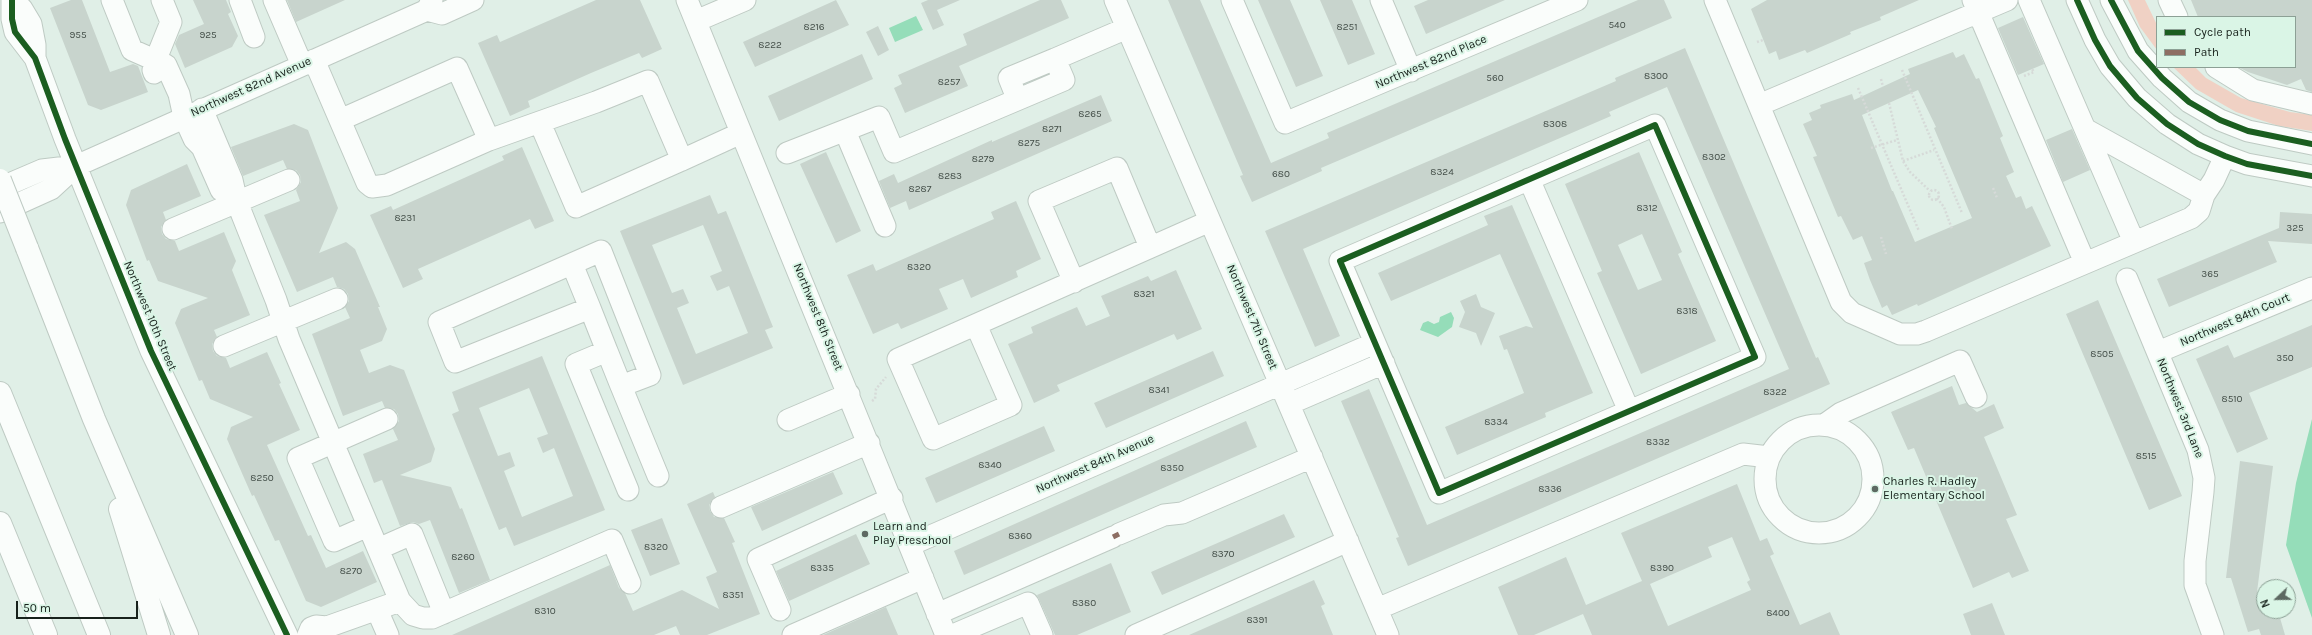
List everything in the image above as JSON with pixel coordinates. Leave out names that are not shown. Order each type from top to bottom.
[{"type":"highway","points":[[0,180],[94,419],[187,635]]},
{"type":"highway","points":[[0,393],[99,635]]},
{"type":"highway","points":[[94,419],[159,635]]},
{"type":"highway","points":[[0,523],[46,635]]},
{"type":"street","name":"Northwest 10th Street","points":[[13,0],[12,15],[15,32],[35,58],[76,166],[151,351],[287,635]]},
{"type":"street","points":[[112,0],[132,50],[156,59]]},
{"type":"street","points":[[162,0],[171,22],[153,70],[166,100],[193,113],[218,172],[220,189],[236,202],[332,443],[400,601],[413,615],[423,618],[432,618],[612,540],[630,583]]},
{"type":"street","points":[[240,0],[254,37]]},
{"type":"street","points":[[274,0],[308,62],[331,99],[367,183],[372,187],[387,185],[489,140],[540,123],[648,81],[682,160]]},
{"type":"street","name":"Northwest 82nd Avenue","points":[[0,188],[42,170],[76,166],[308,62],[430,5],[442,14],[473,0]]},
{"type":"street","name":"Northwest 8th Street","points":[[687,0],[892,498],[946,635]]},
{"type":"street","points":[[696,21],[745,0]]},
{"type":"street","name":"Northwest 7th Street","points":[[1115,0],[1388,635]]},
{"type":"street","name":"Northwest 82nd Place","points":[[1232,0],[1285,123],[1577,0]]},
{"type":"street","points":[[1381,0],[1411,71]]},
{"type":"street","points":[[1715,0],[1841,302],[1845,308],[1856,316],[1900,334],[1917,334],[2196,215],[2203,203],[2204,195],[2214,180],[2224,156]]},
{"type":"street","points":[[1759,106],[1976,6],[2007,0]]},
{"type":"street","points":[[2030,0],[2134,242]]},
{"type":"street","points":[[2077,0],[2103,54],[2132,92],[2172,128],[2201,146],[2246,164],[2312,176]]},
{"type":"street","points":[[2111,0],[2130,37],[2149,64],[2168,84],[2209,114],[2248,131],[2312,144]]},
{"type":"street","points":[[2169,0],[2177,16]]},
{"type":"street","points":[[1976,6],[2085,263]]},
{"type":"street","points":[[787,153],[879,117],[894,152],[1017,98],[1008,78],[1127,28]]},
{"type":"street","points":[[340,120],[458,68],[489,140]]},
{"type":"street","points":[[2218,68],[2253,90],[2312,104]]},
{"type":"street","points":[[193,113],[194,139],[202,147],[218,172]]},
{"type":"street","points":[[540,123],[576,208],[742,133]]},
{"type":"street","points":[[1655,125],[1755,358],[1439,493],[1375,343],[1340,261],[1655,125]]},
{"type":"street","points":[[2085,129],[2204,195]]},
{"type":"street","points":[[845,131],[885,226]]},
{"type":"street","name":"Northwest 82nd Avenue","points":[[0,212],[51,189],[76,166]]},
{"type":"street","points":[[1074,282],[1038,201],[1117,168],[1150,247]]},
{"type":"street","points":[[1529,179],[1629,412]]},
{"type":"street","points":[[173,229],[289,180]]},
{"type":"street","points":[[976,325],[1011,405],[933,438],[893,367],[976,325],[1210,221]]},
{"type":"street","points":[[590,308],[455,362],[439,322],[601,251],[650,375],[622,386]]},
{"type":"street","points":[[572,264],[658,476]]},
{"type":"street","name":"Northwest 3rd Lane","points":[[2127,279],[2194,436],[2202,464],[2203,492],[2195,561],[2195,585],[2213,635]]},
{"type":"street","name":"Northwest 84th Court","points":[[2158,352],[2312,288]]},
{"type":"street","points":[[224,346],[338,299]]},
{"type":"street","name":"Northwest 84th Avenue","points":[[910,545],[1375,343]]},
{"type":"street","points":[[607,351],[576,364],[628,490]]},
{"type":"street","points":[[1824,425],[1841,413],[1960,360],[1976,397]]},
{"type":"street","points":[[1289,404],[1384,363]]},
{"type":"street","points":[[788,420],[849,394]]},
{"type":"street","points":[[368,526],[334,541],[298,458],[387,419]]},
{"type":"street","points":[[1810,425],[1824,425],[1837,428],[1849,434],[1863,449],[1872,468],[1873,481],[1871,495],[1865,507],[1846,526],[1834,532],[1820,534],[1794,528],[1783,520],[1774,510],[1767,497],[1764,484],[1765,470],[1769,457],[1776,446],[1791,432],[1810,425]]},
{"type":"street","points":[[722,507],[869,443]]},
{"type":"street","points":[[1377,609],[1743,454],[1769,457]]},
{"type":"street","points":[[938,614],[1164,515],[1182,513],[1312,457]]},
{"type":"street","points":[[780,610],[758,559],[892,498]]},
{"type":"street","points":[[378,549],[412,534],[444,613]]},
{"type":"street","points":[[1136,635],[1348,541]]},
{"type":"street","points":[[793,635],[923,578]]},
{"type":"street","points":[[308,635],[311,628],[319,626],[323,631],[400,601]]},
{"type":"street","points":[[953,635],[1028,603],[1042,635]]},
{"type":"street","points":[[377,610],[388,635]]},
{"type":"path","points":[[1757,42],[1764,40]]},
{"type":"path","points":[[1902,70],[1934,150],[1962,213]]},
{"type":"path","points":[[1880,79],[1883,86]]},
{"type":"path","points":[[1858,88],[1919,231]]},
{"type":"path","points":[[1889,103],[1903,161],[1910,172],[1930,191],[1938,191],[1937,198],[1944,207],[1952,229]]},
{"type":"path","points":[[1872,148],[1897,140]]},
{"type":"path","points":[[1903,161],[1934,150]]},
{"type":"path","points":[[1993,188],[1997,198]]},
{"type":"path","points":[[1930,191],[1929,197],[1934,200],[1937,198]]},
{"type":"path","points":[[1881,237],[1886,254]]},
{"type":"path","points":[[872,400],[875,399],[876,389],[893,367]]},
{"type":"shaded area","points":[[2128,0],[2145,0],[2156,23],[2156,49],[2140,27]]},
{"type":"shaded area","points":[[916,16],[923,30],[895,42],[889,28]]},
{"type":"shaded area","points":[[2174,68],[2196,68],[2206,78],[2241,98],[2290,112],[2312,115],[2312,131],[2279,126],[2236,112],[2196,89]]},
{"type":"shaded area","points":[[1451,312],[1454,318],[1452,327],[1438,337],[1420,330],[1423,323],[1428,321],[1434,324],[1439,322],[1440,317]]},
{"type":"shaded area","points":[[2312,419],[2312,618],[2286,545],[2296,483]]},
{"type":"building","points":[[71,0],[82,0],[110,72],[133,64],[138,66],[148,92],[101,110],[88,105],[50,8]]},
{"type":"building","points":[[193,0],[226,0],[231,12],[228,14],[238,36],[232,47],[185,68],[175,44],[179,35],[204,24]]},
{"type":"building","points":[[287,0],[345,0],[296,22]]},
{"type":"building","points":[[596,0],[640,0],[662,49],[642,58],[639,53],[591,73],[528,101],[530,107],[510,116],[478,43],[497,35],[500,42]]},
{"type":"building","points":[[836,0],[849,25],[755,67],[743,42]]},
{"type":"building","points":[[928,0],[960,0],[937,10],[944,25],[933,30],[921,3]]},
{"type":"building","points":[[1040,0],[1061,0],[1069,18],[959,66],[968,86],[905,113],[894,88],[902,84],[898,75],[967,45],[963,34]]},
{"type":"building","points":[[1168,0],[1200,0],[1271,163],[1329,138],[1327,133],[1638,0],[1664,0],[1672,18],[1321,168],[1322,171],[1252,202],[1240,176],[1243,175]]},
{"type":"building","points":[[1258,0],[1290,0],[1323,76],[1296,87]]},
{"type":"building","points":[[1320,0],[1352,0],[1375,54],[1348,65]]},
{"type":"building","points":[[1428,0],[1505,0],[1426,34],[1414,6]]},
{"type":"building","points":[[1767,0],[1919,0],[1880,17],[1881,20],[1850,32],[1851,34],[1807,53],[1805,50],[1779,60],[1776,51],[1769,54],[1751,9]]},
{"type":"building","points":[[2191,0],[2312,0],[2312,92],[2306,90],[2301,79],[2287,85],[2240,68],[2296,68],[2296,16],[2198,16]]},
{"type":"building","points":[[2023,17],[2044,64],[2018,75],[1998,28]]},
{"type":"building","points":[[878,26],[889,50],[878,56],[866,32]]},
{"type":"building","points":[[1685,48],[1816,358],[1818,357],[1830,384],[1408,566],[1396,538],[1399,537],[1341,401],[1369,389],[1427,525],[1789,369],[1667,87],[1609,112],[1611,116],[1303,249],[1340,336],[1315,347],[1265,231],[1616,81],[1615,78]]},
{"type":"building","points":[[1953,52],[1956,58],[1964,54],[1976,79],[1979,78],[2003,136],[2000,138],[2014,172],[2006,176],[2016,198],[2021,196],[2026,209],[2032,206],[2051,246],[1918,306],[1917,304],[1892,315],[1887,305],[1882,308],[1870,280],[1864,263],[1872,260],[1862,236],[1853,240],[1841,216],[1838,217],[1813,157],[1817,156],[1803,124],[1812,120],[1809,113],[1821,108],[1820,105],[1852,94],[1854,100],[1910,74],[1908,69]],"holes":[[[1918,90],[1936,127],[1934,128],[1972,218],[1915,242],[1892,191],[1862,115]]]},
{"type":"building","points":[[862,54],[873,79],[779,121],[768,96]]},
{"type":"building","points":[[1101,95],[1112,121],[909,210],[906,201],[890,208],[879,181],[894,174],[898,183],[992,140],[992,142]]},
{"type":"building","points":[[294,124],[308,130],[338,208],[319,253],[346,242],[355,249],[380,307],[378,307],[387,329],[382,341],[360,350],[369,373],[390,365],[404,370],[435,449],[431,462],[400,475],[451,487],[460,509],[462,508],[490,580],[459,593],[430,520],[419,524],[413,522],[400,526],[382,480],[374,483],[363,454],[398,440],[393,429],[399,421],[398,414],[394,409],[385,408],[382,401],[343,416],[312,334],[350,318],[345,307],[349,301],[348,294],[344,289],[337,287],[333,277],[297,292],[264,215],[300,201],[296,190],[301,182],[300,175],[296,170],[287,169],[283,160],[243,176],[231,147]]},
{"type":"building","points":[[2072,129],[2090,170],[2063,182],[2046,140]]},
{"type":"building","points":[[522,147],[554,221],[535,229],[530,219],[418,269],[423,279],[403,288],[370,215],[391,206],[393,210],[504,160],[502,156]]},
{"type":"building","points":[[826,152],[861,231],[836,243],[800,164]]},
{"type":"building","points":[[1639,152],[1682,252],[1678,254],[1716,341],[1641,374],[1597,273],[1602,271],[1565,184]],"holes":[[[1642,234],[1662,280],[1638,290],[1618,245]]]},
{"type":"building","points":[[187,164],[201,196],[163,212],[166,220],[161,227],[162,234],[166,239],[175,241],[179,251],[224,232],[236,261],[232,270],[250,315],[214,330],[217,337],[212,344],[213,351],[217,356],[226,358],[230,368],[267,352],[281,383],[279,384],[300,430],[267,445],[308,536],[311,535],[326,568],[363,551],[377,582],[321,607],[306,601],[279,540],[275,541],[254,495],[252,496],[227,439],[231,427],[253,417],[210,399],[202,380],[199,381],[175,323],[181,309],[208,298],[158,281],[149,260],[147,261],[126,205],[131,190]]},
{"type":"building","points":[[710,195],[718,214],[726,211],[773,327],[765,330],[773,348],[683,385],[620,231]],"holes":[[[703,225],[722,271],[710,276],[717,291],[729,286],[748,333],[696,354],[677,308],[689,303],[683,289],[672,293],[652,245]]]},
{"type":"building","points":[[1016,201],[1041,259],[1016,271],[1018,277],[971,298],[963,279],[939,289],[948,309],[901,329],[898,323],[873,334],[847,275],[873,264],[876,271],[994,219],[991,212]]},
{"type":"building","points":[[1512,205],[1593,393],[1545,413],[1546,417],[1457,455],[1445,427],[1524,393],[1507,349],[1504,350],[1499,336],[1526,326],[1533,328],[1500,254],[1391,301],[1378,273],[1488,225],[1484,216]]},
{"type":"building","points":[[2280,212],[2312,214],[2312,244],[2268,241],[2277,262],[2169,307],[2157,279],[2279,228]]},
{"type":"building","points":[[1176,270],[1202,329],[1177,340],[1174,334],[1057,385],[1060,391],[1034,403],[1008,344],[1033,333],[1031,327],[1077,307],[1086,326],[1110,316],[1101,296],[1148,276],[1151,281]]},
{"type":"building","points":[[1476,294],[1481,307],[1495,313],[1481,346],[1476,333],[1459,327],[1465,312],[1460,301]]},
{"type":"building","points":[[2098,300],[2182,496],[2149,510],[2066,314]]},
{"type":"building","points":[[2312,325],[2312,367],[2249,393],[2268,439],[2237,453],[2196,359],[2228,345],[2234,358]]},
{"type":"building","points":[[1213,351],[1224,376],[1106,428],[1094,403]]},
{"type":"building","points":[[542,356],[605,510],[514,546],[506,527],[499,530],[452,414],[459,411],[452,392]],"holes":[[[529,388],[548,434],[537,438],[543,453],[554,448],[573,496],[522,517],[504,471],[515,466],[510,452],[498,456],[479,408]]]},
{"type":"building","points":[[1952,386],[1959,405],[1966,403],[1977,412],[1994,404],[2004,428],[1984,437],[2017,515],[2006,519],[2029,571],[2012,578],[2009,572],[1973,588],[1914,448],[1908,450],[1891,412]]},
{"type":"building","points":[[1246,421],[1257,447],[964,575],[954,551]]},
{"type":"building","points":[[1044,426],[1055,451],[936,503],[925,478]]},
{"type":"building","points":[[2240,461],[2273,466],[2259,579],[2256,579],[2256,619],[2280,619],[2285,635],[2261,635],[2259,629],[2248,632],[2231,578],[2226,578]]},
{"type":"building","points":[[833,472],[843,494],[762,531],[751,507]]},
{"type":"building","points":[[1737,484],[1760,541],[1767,538],[1774,554],[1770,556],[1800,625],[1830,612],[1840,635],[1592,635],[1583,614],[1534,635],[1518,635],[1498,587],[1566,557],[1586,605],[1642,581],[1621,533]],"holes":[[[1732,537],[1750,580],[1747,582],[1751,590],[1668,626],[1650,584],[1712,557],[1708,547]]]},
{"type":"building","points":[[713,492],[715,497],[709,505],[710,511],[714,517],[724,518],[735,542],[732,543],[760,614],[707,635],[680,635],[676,626],[654,635],[452,635],[610,565],[619,588],[625,593],[633,611],[682,590],[719,609],[706,577],[717,572],[687,504]]},
{"type":"building","points":[[1284,514],[1295,537],[1162,595],[1151,572]]},
{"type":"building","points":[[662,518],[680,564],[650,576],[631,530]]},
{"type":"building","points":[[856,534],[870,564],[789,601],[776,571]]},
{"type":"building","points":[[1111,563],[1131,612],[1077,635],[1055,635],[1037,595]]},
{"type":"building","points":[[1314,580],[1325,604],[1321,606],[1333,635],[1189,635]]},
{"type":"building","points":[[1992,603],[2005,635],[1971,635],[1963,614]]},
{"type":"building","points":[[886,607],[898,635],[823,635]]},
{"type":"marked path","points":[[1113,537],[1119,534]]},
{"type":"cycle path","points":[[12,0],[12,19],[15,32],[35,58],[65,139],[151,351],[287,635]]},
{"type":"cycle path","points":[[2077,0],[2095,40],[2110,66],[2137,98],[2167,124],[2198,144],[2247,164],[2312,176]]},
{"type":"cycle path","points":[[2111,0],[2138,51],[2162,78],[2189,102],[2220,120],[2248,131],[2312,144]]},
{"type":"cycle path","points":[[1655,125],[1755,357],[1439,493],[1340,261],[1655,125]]},
{"type":"place","name":"Charles R. Hadley Elementary School","points":[[1875,489]]},
{"type":"place","name":"Learn and Play Preschool","points":[[865,534]]}]
